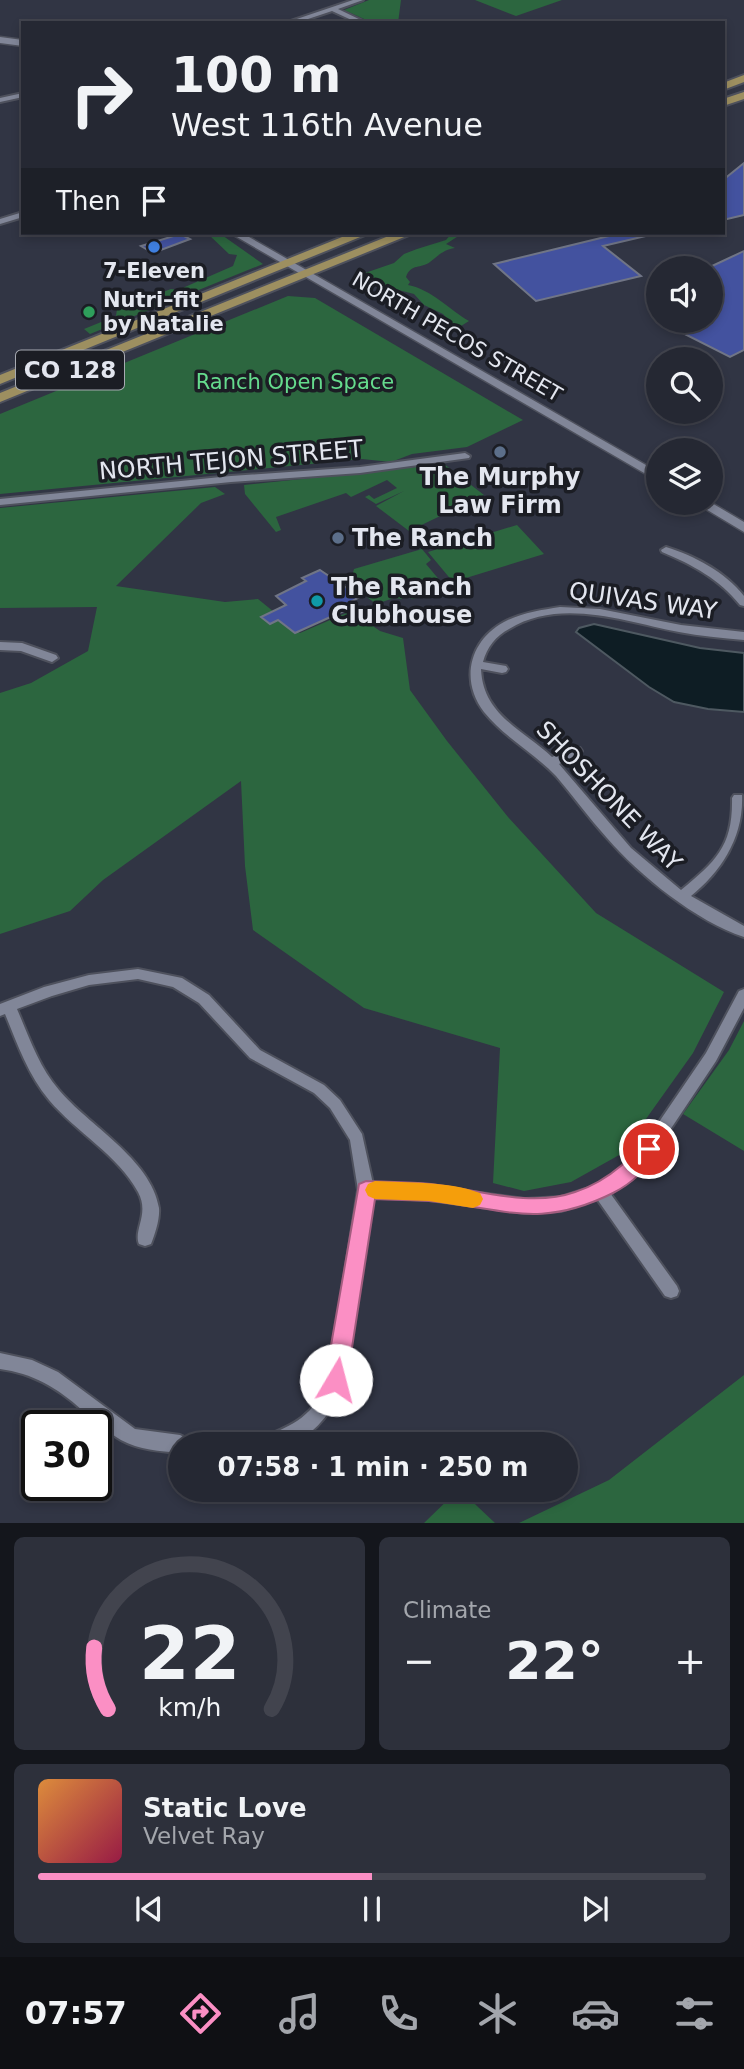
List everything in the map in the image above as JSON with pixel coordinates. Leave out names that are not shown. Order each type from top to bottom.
[{"type":"main road","points":[[725,86],[744,78]]},
{"type":"main road","points":[[725,102],[744,94]]},
{"type":"main road","name":"CO 128","points":[[0,380],[358,235]]},
{"type":"main road","name":"CO 128","points":[[0,398],[402,235]]},
{"type":"main road","points":[[184,324],[214,305],[281,274],[286,270],[287,264]]},
{"type":"street","points":[[294,21],[360,0]]},
{"type":"street","points":[[332,9],[359,21]]},
{"type":"street","points":[[0,40],[21,43]]},
{"type":"street","points":[[0,100],[21,95]]},
{"type":"street","points":[[0,222],[21,215]]},
{"type":"street","name":"NORTH PECOS STREET","points":[[238,235],[646,470]]},
{"type":"street","name":"NORTH TEJON STREET","points":[[0,502],[231,479],[360,470],[466,456]]},
{"type":"street","points":[[722,515],[744,528]]},
{"type":"street","points":[[666,550],[704,566],[729,585],[744,603]]},
{"type":"street","name":"QUIVAS WAY","points":[[476,664],[483,646],[499,630],[515,621],[537,614],[580,609],[682,629],[744,635]]},
{"type":"street","points":[[0,646],[22,647],[52,659]]},
{"type":"street","points":[[476,664],[502,669]]},
{"type":"street","name":"SHOSHONE WAY","points":[[476,664],[475,678],[483,701],[550,763],[636,861],[681,897],[744,932]]},
{"type":"street","points":[[550,763],[576,751]]},
{"type":"street","points":[[681,897],[719,865],[734,844],[741,821],[738,798]]},
{"type":"street","points":[[145,1239],[151,1208],[146,1193],[121,1158],[79,1123],[50,1091],[4,1009],[67,985],[117,975],[153,976],[188,987],[204,999],[255,1054],[319,1089],[335,1104],[357,1139],[366,1190],[334,1390],[312,1421],[296,1432]]},
{"type":"street","points":[[366,1190],[429,1192],[525,1206],[561,1204],[600,1191],[629,1171],[649,1149],[711,1057],[744,995]]},
{"type":"street","points":[[600,1191],[671,1291]]},
{"type":"street","points":[[0,1361],[27,1365],[48,1374],[131,1436],[168,1442]]},
{"type":"green space","points":[[369,0],[401,0],[398,21],[369,21],[344,10]]},
{"type":"green space","points":[[475,0],[562,0],[516,16]]},
{"type":"green space","points":[[209,235],[222,235],[263,264],[90,334],[84,329],[116,316],[117,309],[171,289],[178,290],[233,266],[237,255],[229,254]]},
{"type":"green space","points":[[450,235],[460,235],[446,244],[455,248],[444,251],[427,264],[413,268],[406,277],[410,282],[408,285],[433,296],[469,321],[461,326],[453,325],[443,314],[424,305],[414,294],[383,286],[365,273],[394,263],[404,254],[446,240]]},
{"type":"green space","name":"Ranch Open Space","points":[[288,296],[315,298],[523,420],[467,447],[412,454],[391,462],[362,459],[0,494],[0,414]]},
{"type":"green space","points":[[444,464],[484,495],[409,531],[376,506],[404,491],[376,504],[365,497],[369,495],[374,499],[397,488],[387,480],[351,497],[346,493],[276,517],[281,530],[276,532],[245,494],[244,485]]},
{"type":"green space","points":[[215,487],[225,494],[201,503],[116,586],[225,602],[258,599],[300,633],[351,611],[380,631],[403,638],[410,690],[508,817],[596,913],[724,992],[693,1053],[621,1154],[571,1182],[524,1191],[493,1183],[500,1048],[364,1008],[253,930],[245,866],[241,781],[103,880],[70,911],[0,934],[0,693],[31,683],[88,651],[97,607],[0,608],[0,508]]},
{"type":"green space","points":[[517,525],[544,554],[453,582],[428,552]]},
{"type":"green space","points":[[422,549],[431,560],[426,564],[447,589],[412,599],[405,592],[402,599],[394,598],[376,604],[350,584],[354,569]]},
{"type":"green space","points":[[744,1021],[744,1151],[683,1114],[729,1050]]},
{"type":"green space","points":[[744,1375],[744,1523],[519,1523],[563,1502],[578,1502],[578,1495],[609,1480]]},
{"type":"green space","points":[[446,1502],[473,1502],[495,1523],[424,1523]]},
{"type":"shaded area","points":[[594,624],[700,648],[744,653],[744,712],[708,709],[674,702],[649,687],[576,632],[579,628]]},
{"type":"building","points":[[744,163],[744,215],[725,220],[725,178]]},
{"type":"building","points":[[177,235],[190,239],[153,253],[141,246]]},
{"type":"building","points":[[646,235],[603,246],[641,276],[536,301],[494,264],[609,236]]},
{"type":"building","points":[[744,251],[744,350],[730,357],[723,353],[723,347],[710,347],[683,333],[723,333],[723,261]]},
{"type":"building","name":"The Ranch Clubhouse","points":[[320,570],[360,597],[341,607],[346,610],[295,633],[278,620],[270,624],[261,617],[286,605],[276,596],[306,581],[302,578]]},
{"type":"slow traffic","points":[[375,1190],[429,1192],[473,1199]]},
{"type":"place","name":"7-Eleven","points":[[154,247]]},
{"type":"place","name":"Nutri–fit by Natalie","points":[[89,312]]},
{"type":"place","name":"The Murphy Law Firm","points":[[500,452]]},
{"type":"place","name":"The Ranch","points":[[338,538]]},
{"type":"place","name":"The Ranch Clubhouse","points":[[317,601]]},
{"type":"route","points":[[336,1380],[366,1190],[429,1192],[510,1205],[561,1204],[600,1191],[629,1171],[649,1149]]}]
